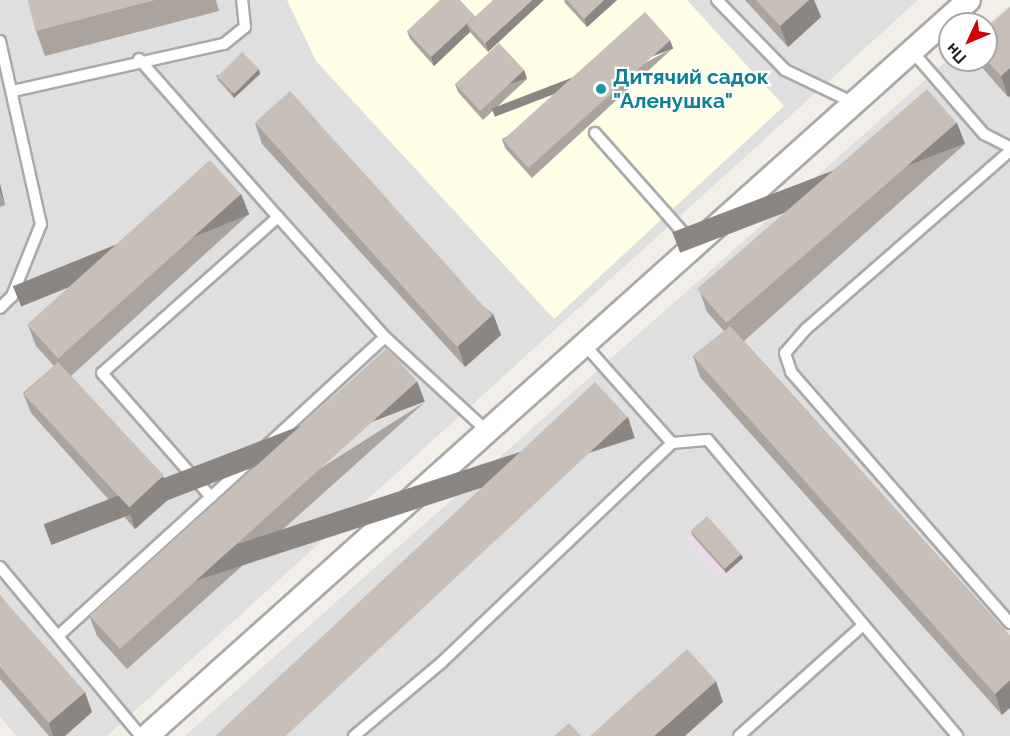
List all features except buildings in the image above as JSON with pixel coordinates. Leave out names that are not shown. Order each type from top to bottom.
[{"type":"street","points":[[147,736],[969,0]]},
{"type":"lane","points":[[13,91],[139,59],[224,44],[245,27],[242,0]]},
{"type":"lane","points":[[717,0],[785,70],[854,103]]},
{"type":"lane","points":[[0,41],[41,224],[12,296],[0,308]]},
{"type":"lane","points":[[912,51],[984,134],[1010,149],[806,329],[786,353],[791,372],[1010,623]]},
{"type":"lane","points":[[139,59],[385,337],[487,432]]},
{"type":"lane","points":[[596,133],[694,245]]},
{"type":"lane","points":[[211,497],[102,373],[278,217]]},
{"type":"lane","points":[[58,636],[385,337]]},
{"type":"lane","points":[[584,345],[672,443]]},
{"type":"lane","points":[[354,736],[441,663],[672,443],[708,440],[957,736]]},
{"type":"lane","points":[[0,567],[141,736]]},
{"type":"lane","points":[[739,736],[863,624]]},
{"type":"shaded area","points":[[0,0],[918,0],[107,736],[17,736],[0,717]]},
{"type":"shaded area","points":[[287,0],[687,0],[784,106],[554,319],[316,61]]},
{"type":"shaded area","points":[[1010,5],[1010,736],[185,736],[938,69],[938,72],[998,72],[998,16]]},
{"type":"shaded area","points":[[709,516],[746,559],[721,581],[683,538]]},
{"type":"place","name":"Дитячий садок \"Аленушка\"","points":[[601,89]]}]
